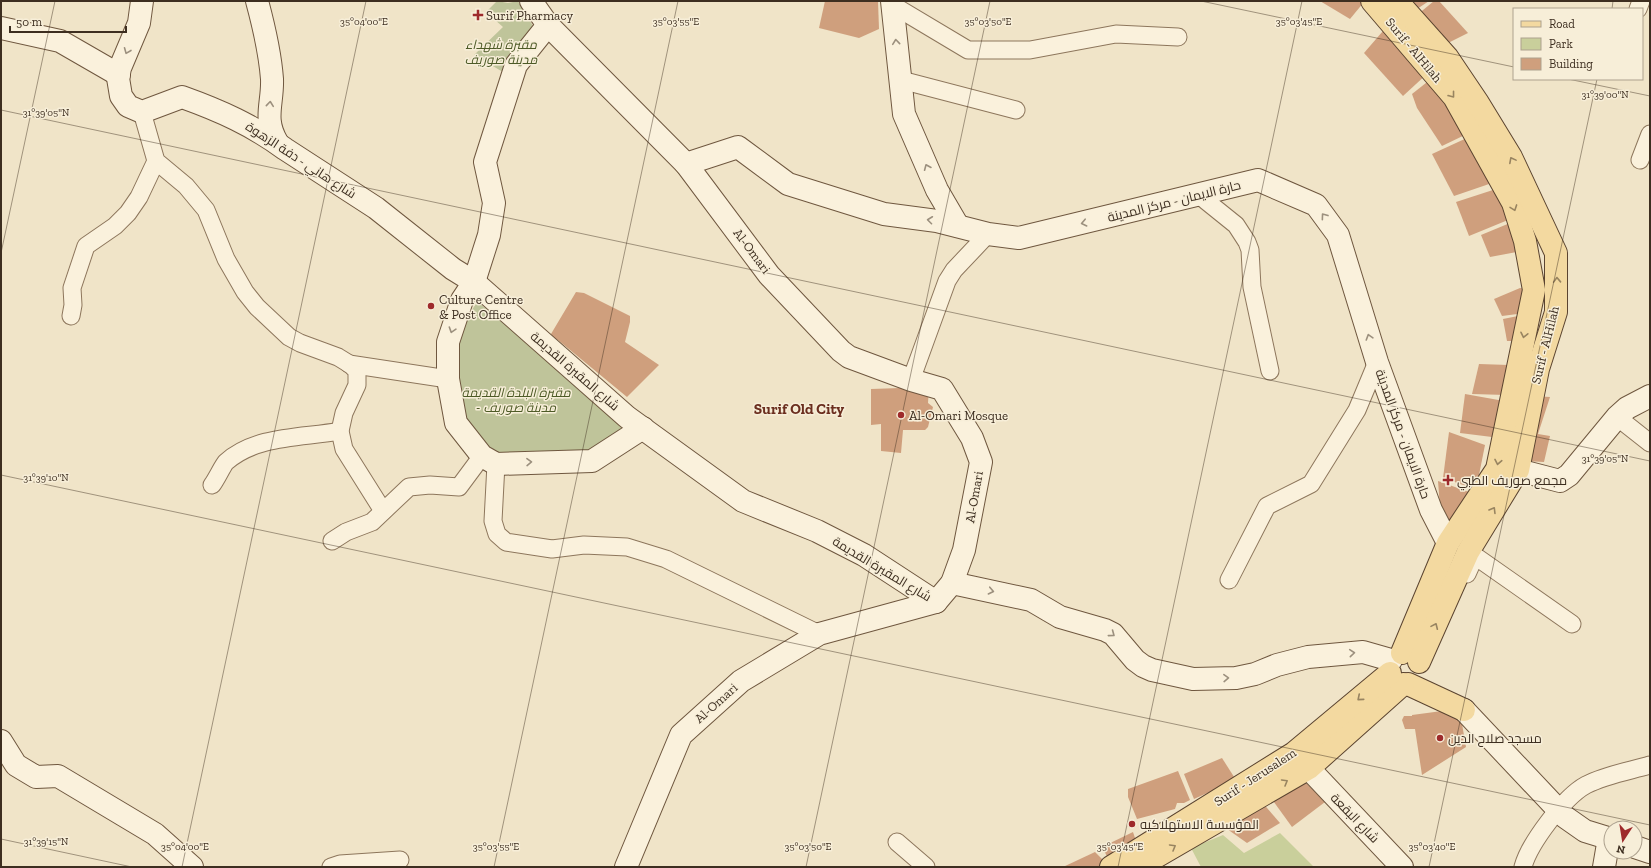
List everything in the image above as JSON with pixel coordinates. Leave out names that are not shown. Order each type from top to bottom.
[{"type":"main road","name":"Surif - AlHilah","points":[[1372,1],[1454,97],[1513,203],[1525,241],[1534,290],[1497,469],[1448,543],[1405,669]]},
{"type":"main road","name":"Surif - AlHilah","points":[[1397,1],[1447,57],[1478,103],[1511,157],[1556,253],[1556,312],[1538,370],[1518,470],[1468,552],[1456,579],[1405,669]]},
{"type":"main road","points":[[1448,543],[1460,563],[1456,579]]},
{"type":"main road","points":[[1405,669],[1464,710]]},
{"type":"main road","name":"Surif - Jerusalem","points":[[1139,867],[1301,761],[1405,669]]},
{"type":"main road","name":"Surif - Jerusalem","points":[[1111,867],[1301,761]]},
{"type":"street","points":[[142,1],[139,22],[119,75],[121,96],[128,106],[142,112],[156,161],[186,186],[206,210],[226,259],[235,276],[245,292],[269,321],[300,343],[322,350],[349,364],[356,371],[358,383],[344,413],[340,431],[344,449],[383,511]]},
{"type":"street","points":[[257,1],[268,43],[272,80],[268,116],[269,125],[277,142]]},
{"type":"street","name":"Al-Omari","points":[[531,1],[548,25],[686,164],[769,275],[841,351],[849,357],[911,380],[942,389],[972,438],[981,462],[964,550],[952,583],[936,602],[819,634],[741,681],[681,735],[626,867]]},
{"type":"street","points":[[892,3],[968,50],[1030,50],[1116,34],[1178,37]]},
{"type":"street","points":[[892,3],[904,114],[937,190],[958,226]]},
{"type":"street","points":[[548,25],[516,65],[485,162],[494,203],[489,235],[474,282],[462,300],[448,342],[448,379],[456,423],[489,460],[493,520],[497,534],[506,542],[552,549],[584,545],[633,549],[666,559],[819,634]]},
{"type":"street","points":[[1,28],[60,41],[119,75]]},
{"type":"street","points":[[900,80],[1016,110]]},
{"type":"street","name":"شارع هاني - دفة الزهوة","points":[[142,112],[182,97],[225,113],[277,142],[285,149],[376,208],[453,269],[474,282]]},
{"type":"street","points":[[1640,160],[1650,134]]},
{"type":"street","name":"حارة الايمان - مركز المدينة","points":[[686,164],[738,147],[788,184],[884,214],[937,221],[988,234],[1019,238],[1200,196],[1258,180],[1316,204],[1338,236],[1377,362],[1431,510],[1448,543]]},
{"type":"street","points":[[71,316],[73,305],[72,288],[86,246],[115,226],[128,214],[140,197],[156,161]]},
{"type":"street","points":[[1200,196],[1236,225],[1247,242],[1250,250],[1252,287],[1270,371]]},
{"type":"street","points":[[911,380],[948,280],[954,270],[988,234]]},
{"type":"street","name":"شارع المقبرة القديمة","points":[[474,282],[627,417],[743,501],[817,531],[864,555],[936,602]]},
{"type":"street","points":[[1229,580],[1267,506],[1311,484],[1357,410],[1377,362]]},
{"type":"street","points":[[349,364],[448,379]]},
{"type":"street","points":[[1518,470],[1560,481],[1569,475],[1626,408],[1650,396]]},
{"type":"street","points":[[1617,417],[1650,444]]},
{"type":"street","points":[[332,541],[372,522],[409,488],[430,485],[459,487],[489,460],[592,461],[643,428]]},
{"type":"street","points":[[212,485],[219,476],[225,463],[248,448],[284,438],[312,436],[340,431]]},
{"type":"street","points":[[1456,579],[1463,582],[1475,556],[1572,624]]},
{"type":"street","points":[[952,583],[1031,600],[1060,617],[1105,630],[1113,634],[1131,656],[1143,666],[1152,670],[1193,679],[1236,678],[1249,676],[1277,665],[1308,657],[1363,652],[1405,669]]},
{"type":"street","points":[[1464,710],[1575,825],[1585,831],[1603,836]]},
{"type":"street","points":[[1,741],[16,765],[36,777],[58,776],[155,834],[192,867]]},
{"type":"street","name":"شارع البقعة","points":[[1301,761],[1402,867]]},
{"type":"street","points":[[1523,867],[1531,846],[1559,810],[1576,792],[1586,785],[1650,765]]},
{"type":"street","points":[[897,842],[926,867]]},
{"type":"street","points":[[331,867],[341,864],[400,860]]},
{"type":"green space","name":"مقبرة شهداء مدينة صوريف","points":[[497,1],[508,3],[518,1],[533,26],[529,38],[508,75],[474,55],[503,27],[486,12]]},
{"type":"green space","name":"مقبرة البلدة القديمة - مدينة صوريف","points":[[477,302],[643,422],[591,456],[491,456],[460,420],[453,340]]},
{"type":"green space","points":[[1280,833],[1314,867],[1201,867],[1191,848],[1223,835],[1244,853]]},
{"type":"building","points":[[825,1],[878,1],[879,29],[859,38],[819,28]]},
{"type":"building","points":[[1320,1],[1363,1],[1364,2],[1350,19]]},
{"type":"building","points":[[1401,1],[1429,1],[1411,13]]},
{"type":"building","points":[[1434,1],[1439,1],[1468,33],[1442,46],[1417,15]]},
{"type":"building","points":[[1389,24],[1428,73],[1403,96],[1364,53]]},
{"type":"building","points":[[1431,79],[1469,133],[1442,146],[1417,108],[1412,94]]},
{"type":"building","points":[[1469,137],[1492,183],[1454,196],[1432,154]]},
{"type":"building","points":[[1496,189],[1508,220],[1469,236],[1456,202]]},
{"type":"building","points":[[1510,223],[1522,251],[1490,257],[1481,235]]},
{"type":"building","points":[[1520,288],[1527,289],[1525,313],[1502,316],[1494,299]]},
{"type":"building","points":[[576,292],[584,293],[630,316],[625,342],[659,365],[627,397],[558,340],[553,339],[551,334]]},
{"type":"building","points":[[1523,315],[1519,341],[1507,341],[1503,319]]},
{"type":"building","points":[[1479,364],[1509,365],[1506,395],[1472,394]]},
{"type":"building","name":"Al-Omari Mosque","points":[[929,387],[928,403],[933,407],[928,427],[925,430],[903,430],[901,453],[881,451],[881,424],[871,425],[871,389]]},
{"type":"building","points":[[1465,394],[1504,401],[1492,437],[1460,433]]},
{"type":"building","points":[[1534,396],[1550,397],[1538,434],[1550,436],[1544,462],[1523,461]]},
{"type":"building","points":[[1449,432],[1485,445],[1479,475],[1469,487],[1443,478]]},
{"type":"building","points":[[1438,481],[1469,492],[1456,521],[1443,522],[1443,509],[1440,507]]},
{"type":"building","name":"مسجد صلاح الدين","points":[[1442,711],[1461,718],[1466,747],[1422,775],[1415,729],[1405,729],[1402,720],[1404,716]]},
{"type":"building","points":[[1222,758],[1236,780],[1194,799],[1184,774]]},
{"type":"building","points":[[1178,771],[1190,800],[1184,803],[1177,803],[1175,809],[1137,819],[1128,797],[1128,789]]},
{"type":"building","points":[[1293,782],[1307,784],[1325,802],[1292,827],[1271,798]]},
{"type":"building","points":[[1261,801],[1280,823],[1247,843],[1220,824]]},
{"type":"building","points":[[1133,832],[1137,844],[1109,860],[1102,847]]},
{"type":"building","points":[[1095,852],[1107,864],[1102,867],[1063,867]]},
{"type":"place","name":"Surif Pharmacy","points":[[478,15]]},
{"type":"place","name":"Culture Centre & Post Office","points":[[431,306]]},
{"type":"place","name":"Al-Omari Mosque","points":[[901,415]]},
{"type":"place","name":"مجمع صوريف الطبي","points":[[1448,480]]},
{"type":"place","name":"مسجد صلاح الدين","points":[[1440,738]]},
{"type":"place","name":"المؤسسة الاستهلاكيه","points":[[1132,824]]},
{"type":"district","name":"Surif Old City","points":[[799,409]]}]
